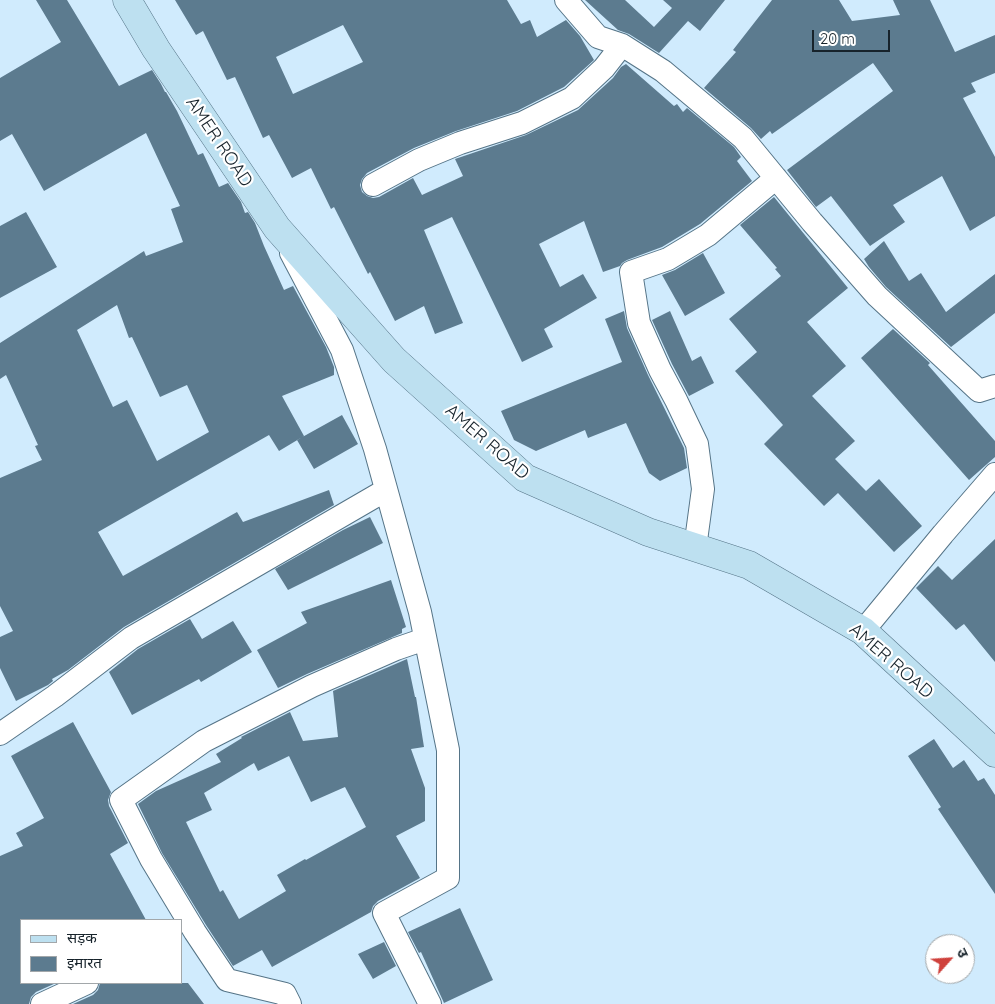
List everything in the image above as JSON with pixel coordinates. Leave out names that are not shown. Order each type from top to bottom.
[{"type":"main road","name":"AMER ROAD","points":[[127,0],[156,49],[277,228],[394,360],[525,478],[648,532],[749,565],[862,631],[995,753]]},
{"type":"street","points":[[566,0],[598,37],[622,45],[663,71],[743,138],[812,222],[877,296],[979,390],[995,386]]},
{"type":"street","points":[[373,185],[419,160],[460,143],[522,123],[572,98],[604,68],[622,45]]},
{"type":"street","points":[[695,548],[703,488],[697,444],[639,323],[631,272],[668,259],[708,235],[776,178]]},
{"type":"street","points":[[277,228],[342,350],[375,449],[420,612],[448,750],[448,878],[384,913],[430,1004]]},
{"type":"street","points":[[862,631],[995,474]]},
{"type":"street","points":[[0,734],[55,696],[131,638],[386,490]]},
{"type":"street","points":[[181,919],[121,800],[204,741],[312,686],[425,639]]},
{"type":"street","points":[[182,922],[188,934],[227,980],[285,994],[290,1004]]},
{"type":"street","points":[[42,1004],[85,984]]},
{"type":"building","points":[[36,0],[67,0],[119,86],[152,70],[177,111],[198,155],[203,153],[219,187],[228,183],[241,202],[245,213],[248,212],[255,223],[284,290],[293,286],[326,347],[334,367],[334,375],[282,396],[304,436],[279,451],[269,435],[98,532],[123,576],[237,512],[243,522],[329,490],[334,505],[124,627],[68,670],[52,679],[53,681],[48,685],[16,701],[0,668],[0,637],[13,631],[0,606],[0,478],[42,460],[35,446],[38,445],[6,375],[0,379],[0,343],[144,251],[146,256],[183,242],[171,209],[180,206],[146,133],[44,191],[12,134],[0,141],[0,78],[61,42]],"holes":[[[117,305],[129,338],[132,337],[160,397],[187,385],[209,432],[157,461],[127,400],[113,407],[77,330]]]},
{"type":"building","points":[[175,0],[507,0],[521,24],[530,20],[537,37],[566,20],[580,36],[594,60],[564,87],[517,111],[456,131],[414,148],[367,173],[360,185],[362,192],[367,196],[379,197],[413,178],[422,195],[463,176],[455,159],[526,135],[578,110],[626,64],[674,106],[677,104],[683,112],[687,108],[734,147],[741,157],[737,161],[752,181],[700,224],[662,247],[627,260],[620,266],[603,272],[584,221],[539,244],[560,287],[583,274],[597,298],[544,329],[553,347],[522,362],[452,217],[424,230],[463,323],[435,334],[424,306],[395,321],[370,272],[368,274],[334,207],[331,209],[311,168],[292,178],[269,135],[263,138],[235,77],[227,80],[203,31],[196,35]],"holes":[[[343,25],[363,62],[293,94],[276,57]]]},
{"type":"building","points":[[585,0],[625,0],[654,27],[672,8],[663,0],[725,0],[700,31],[688,21],[659,53],[629,34],[618,30]]},
{"type":"building","points":[[772,0],[839,0],[852,21],[900,15],[893,0],[930,0],[955,52],[995,35],[995,73],[971,83],[976,92],[963,98],[995,157],[995,216],[970,231],[942,176],[893,205],[905,222],[870,246],[831,196],[816,207],[787,170],[893,91],[873,63],[772,134],[770,131],[761,139],[751,128],[704,88],[736,52],[733,50]]},
{"type":"building","points":[[774,197],[848,288],[807,322],[846,366],[812,396],[855,441],[835,459],[866,491],[879,479],[922,526],[894,552],[838,493],[824,506],[764,444],[783,425],[735,371],[757,352],[729,319],[781,276],[775,269],[777,268],[740,225]]},
{"type":"building","points":[[26,212],[57,267],[0,298],[0,226]]},
{"type":"building","points":[[884,241],[909,281],[921,273],[946,312],[995,274],[995,313],[951,347],[886,287],[869,267],[864,259]]},
{"type":"building","points":[[703,253],[725,293],[685,316],[662,275],[675,270]]},
{"type":"building","points":[[624,311],[627,328],[684,448],[687,468],[660,481],[649,473],[626,423],[588,438],[585,430],[536,451],[514,440],[501,411],[622,362],[605,319]]},
{"type":"building","points":[[670,311],[692,361],[701,356],[714,383],[689,396],[652,320]]},
{"type":"building","points":[[893,329],[930,363],[928,365],[995,441],[995,457],[969,480],[861,358]]},
{"type":"building","points":[[342,415],[358,444],[314,469],[297,440]]},
{"type":"building","points":[[370,517],[383,543],[288,590],[275,569],[343,530]]},
{"type":"building","points":[[995,539],[995,662],[964,624],[956,630],[916,588],[938,566],[952,580]]},
{"type":"building","points":[[391,580],[406,627],[402,629],[402,633],[278,688],[257,650],[307,623],[301,612]]},
{"type":"building","points":[[190,619],[202,639],[233,621],[252,652],[201,682],[199,679],[132,715],[109,672],[138,649]]},
{"type":"building","points":[[407,659],[416,697],[424,747],[411,749],[425,788],[425,821],[396,836],[420,878],[378,901],[373,906],[371,912],[272,967],[262,950],[233,966],[162,853],[138,804],[156,791],[221,762],[216,754],[241,737],[290,712],[303,741],[338,737],[333,691]],"holes":[[[289,756],[311,802],[345,787],[366,827],[277,875],[286,891],[239,919],[223,890],[220,892],[186,822],[212,810],[204,793],[254,763],[258,771]]]},
{"type":"building","points":[[73,722],[111,792],[108,800],[109,806],[128,843],[110,854],[145,919],[20,919],[20,984],[54,984],[36,992],[31,997],[29,1004],[0,1004],[0,856],[23,846],[16,833],[44,818],[11,756]]},
{"type":"building","points":[[934,739],[953,768],[964,760],[978,781],[984,778],[995,795],[995,894],[938,809],[941,807],[908,756]]},
{"type":"building","points":[[460,908],[493,980],[444,1003],[421,952],[419,953],[408,932]]},
{"type":"building","points":[[384,942],[396,966],[373,979],[358,954]]},
{"type":"building","points":[[188,983],[204,1004],[73,1004],[93,995],[98,990],[100,984]]}]
